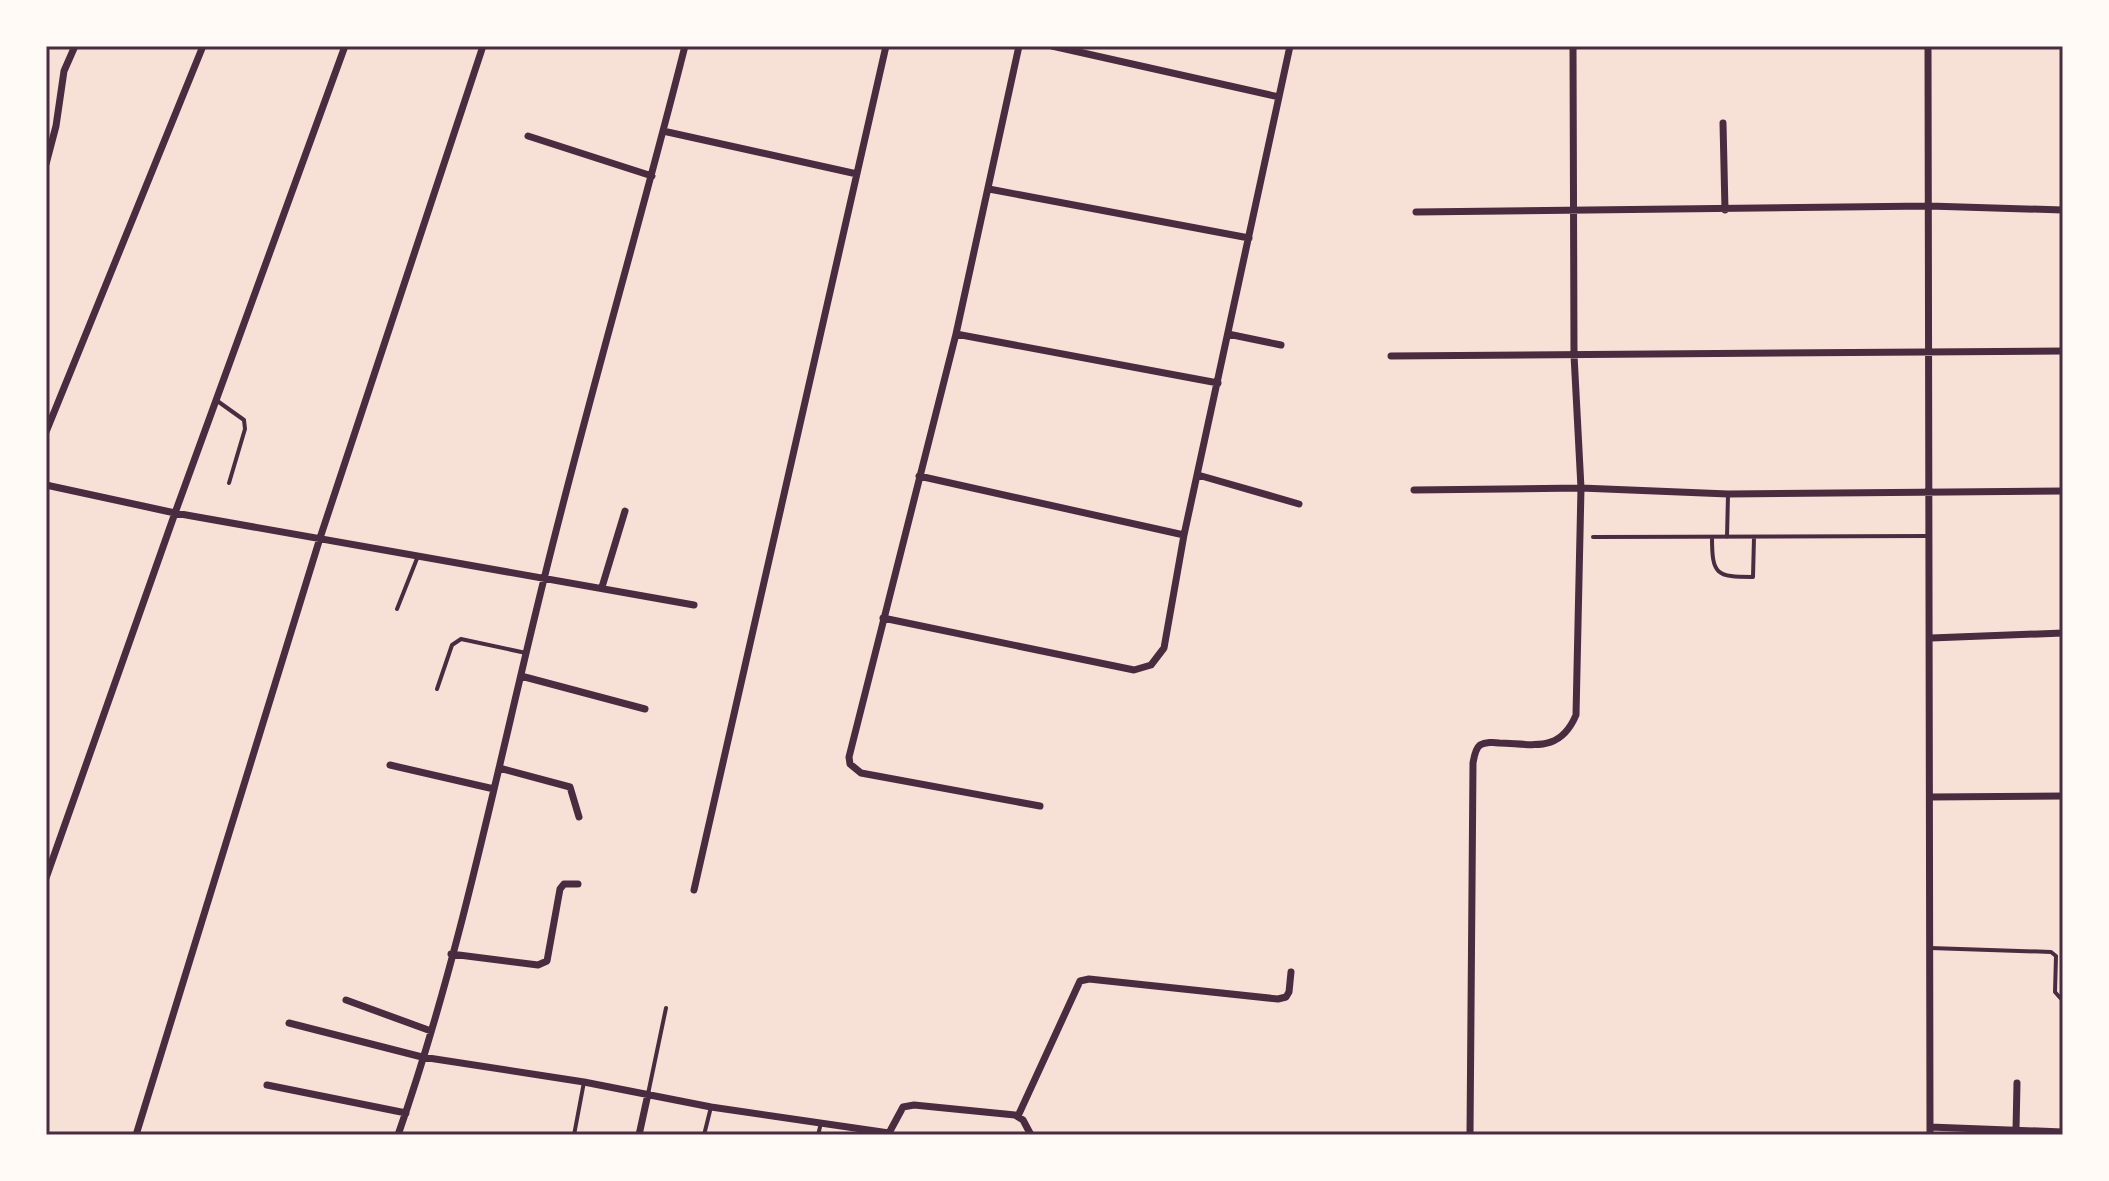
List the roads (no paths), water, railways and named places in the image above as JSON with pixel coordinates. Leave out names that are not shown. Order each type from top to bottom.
[{"type":"street","points":[[46,164],[56,126],[64,71],[75,46]]},
{"type":"street","points":[[46,432],[203,46]]},
{"type":"street","points":[[46,878],[345,46]]},
{"type":"street","points":[[136,1135],[320,538],[483,46]]},
{"type":"street","points":[[398,1135],[431,1031],[494,789],[544,577],[685,46]]},
{"type":"street","points":[[694,890],[886,46]]},
{"type":"street","points":[[1019,46],[956,334],[849,757],[854,770],[861,773],[1040,806]]},
{"type":"street","points":[[1052,46],[1279,97]]},
{"type":"street","points":[[883,618],[1134,670],[1151,665],[1164,648],[1184,535],[1290,46]]},
{"type":"street","points":[[1470,1135],[1473,763],[1480,745],[1490,742],[1545,745],[1562,738],[1576,715],[1581,488],[1574,355],[1573,46]]},
{"type":"street","points":[[1928,46],[1930,1131],[2063,1132]]},
{"type":"street","points":[[1723,123],[1725,210]]},
{"type":"street","points":[[663,131],[857,174]]},
{"type":"street","points":[[528,136],[652,176]]},
{"type":"street","points":[[989,189],[1249,238]]},
{"type":"street","points":[[1416,212],[1929,206],[2063,210]]},
{"type":"street","points":[[956,334],[1218,383]]},
{"type":"street","points":[[1228,334],[1281,345]]},
{"type":"street","points":[[1391,356],[2063,351]]},
{"type":"street","points":[[1198,475],[1299,504]]},
{"type":"street","points":[[919,476],[1184,535]]},
{"type":"street","points":[[46,485],[175,513],[694,605]]},
{"type":"street","points":[[1414,490],[1581,488],[1728,494],[2063,491]]},
{"type":"street","points":[[602,587],[625,511]]},
{"type":"street","points":[[1931,638],[2063,633]]},
{"type":"street","points":[[521,676],[645,709]]},
{"type":"street","points":[[390,765],[494,789]]},
{"type":"street","points":[[499,768],[570,787],[579,817]]},
{"type":"street","points":[[1930,797],[2063,796]]},
{"type":"street","points":[[451,954],[538,965],[547,961],[560,889],[564,884],[578,884]]},
{"type":"street","points":[[1018,1116],[1080,981],[1089,979],[1278,999],[1286,997],[1289,992],[1291,972]]},
{"type":"street","points":[[346,1000],[431,1031]]},
{"type":"street","points":[[289,1023],[422,1057],[889,1134],[903,1107],[914,1105],[1018,1116],[1031,1135]]},
{"type":"street","points":[[2016,1130],[2017,1083]]},
{"type":"street","points":[[267,1085],[406,1113]]},
{"type":"street","points":[[639,1135],[648,1094]]},
{"type":"lane","points":[[216,400],[244,420],[245,429],[229,483]]},
{"type":"lane","points":[[1727,537],[1728,494]]},
{"type":"lane","points":[[1593,537],[1929,536]]},
{"type":"lane","points":[[1712,537],[1712,562],[1717,572],[1726,577],[1753,577],[1754,537]]},
{"type":"lane","points":[[397,609],[418,555]]},
{"type":"lane","points":[[437,689],[452,645],[461,639],[526,653]]},
{"type":"lane","points":[[1930,948],[2045,951],[2056,956],[2055,992],[2063,1001]]},
{"type":"lane","points":[[2055,963],[2063,964]]},
{"type":"lane","points":[[648,1094],[666,1008]]},
{"type":"lane","points":[[574,1135],[584,1082]]},
{"type":"lane","points":[[704,1135],[711,1107]]},
{"type":"lane","points":[[818,1135],[821,1123]]}]
